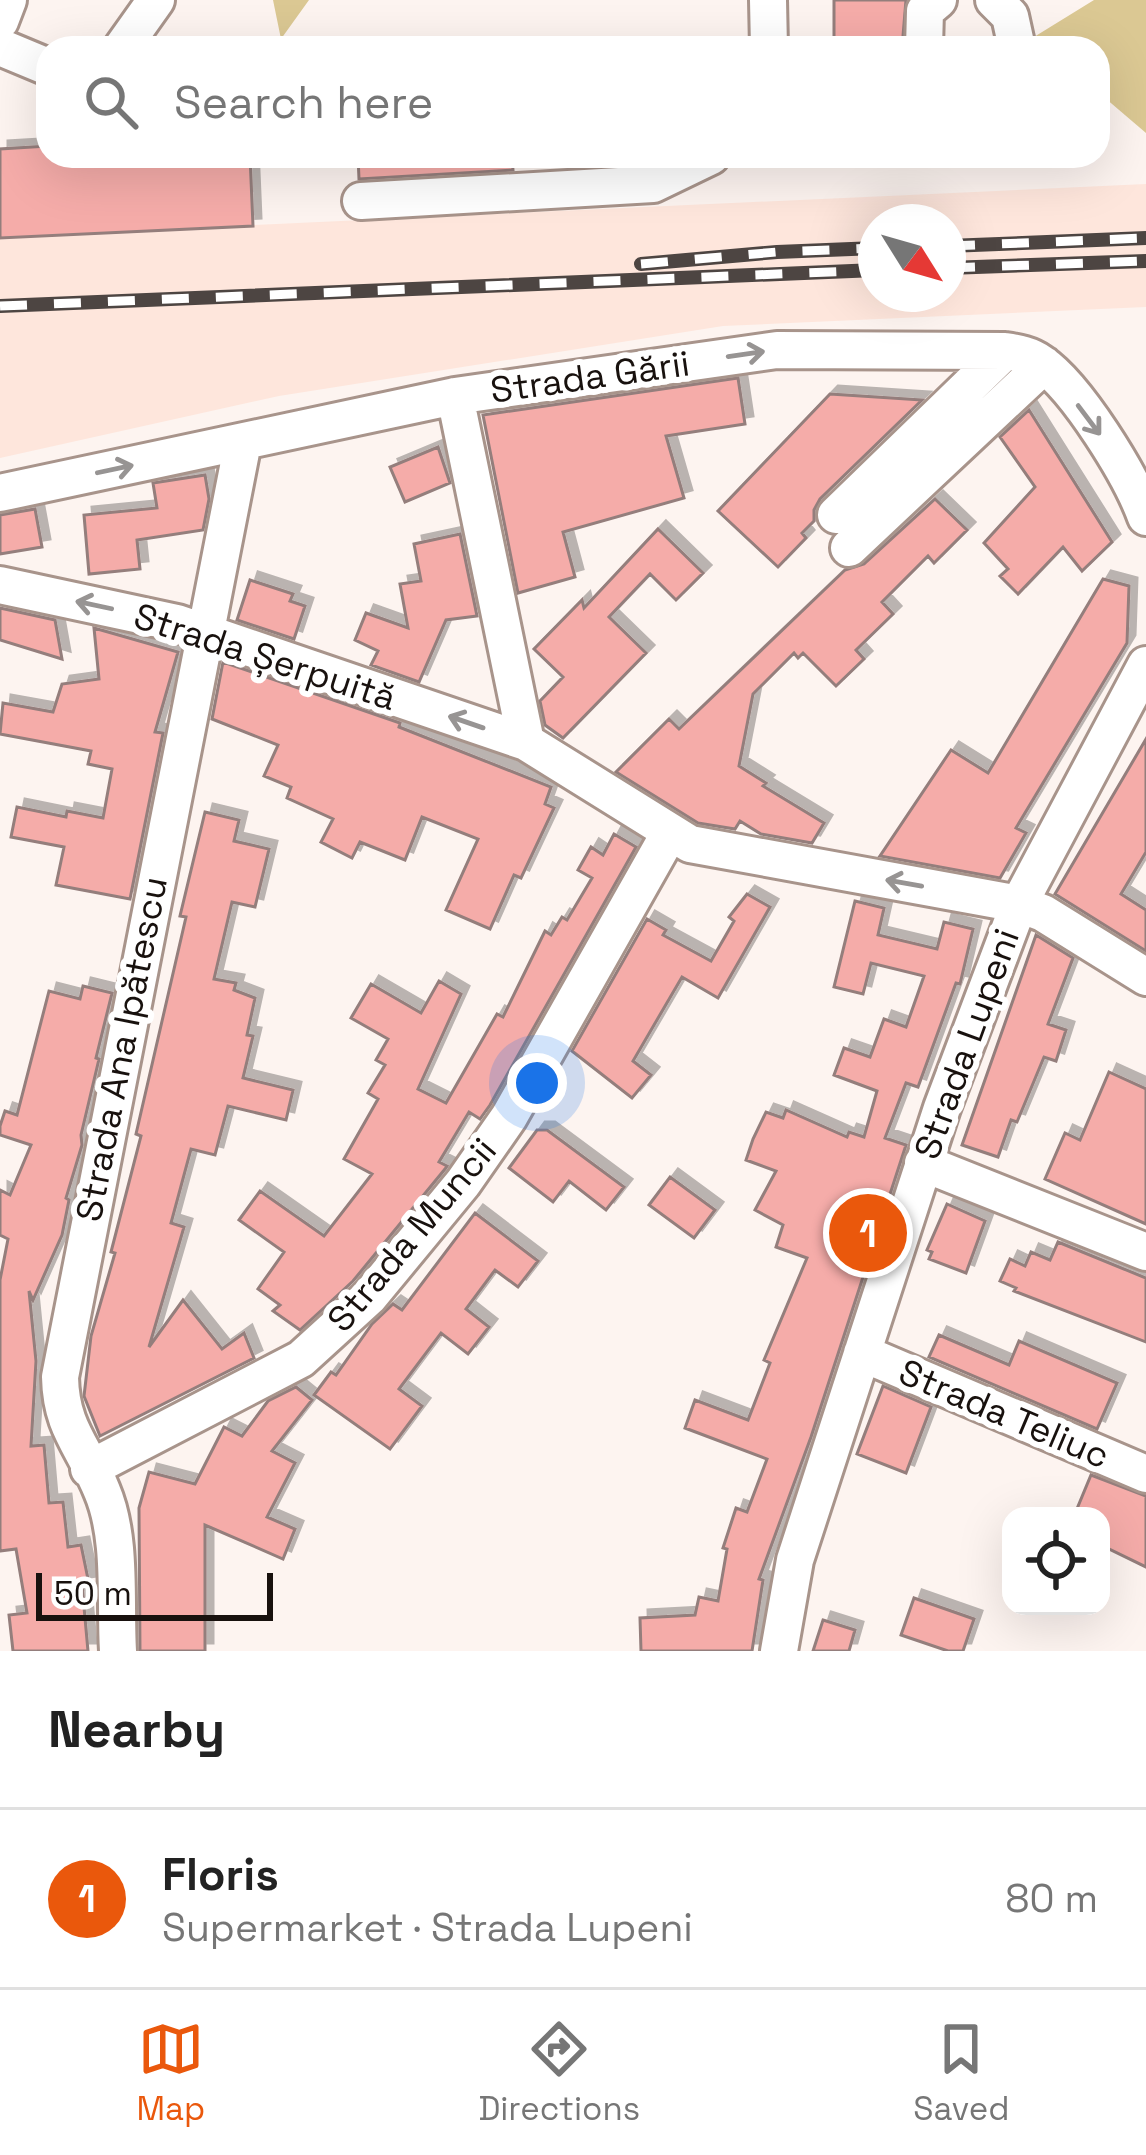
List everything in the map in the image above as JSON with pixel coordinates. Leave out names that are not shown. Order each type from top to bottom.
[{"type":"street","points":[[0,21],[8,0]]},
{"type":"street","points":[[130,36],[156,0]]},
{"type":"street","points":[[768,0],[770,36]]},
{"type":"street","points":[[924,36],[925,11],[938,0]]},
{"type":"street","points":[[994,0],[1010,16],[1014,36]]},
{"type":"street","points":[[0,47],[36,62]]},
{"type":"street","points":[[361,200],[653,184],[687,168]]},
{"type":"street","name":"Strada Gării","points":[[0,493],[455,396],[777,350],[1005,351],[1044,364]]},
{"type":"street","points":[[1005,351],[842,531],[1044,364],[1138,478],[1146,517]]},
{"type":"street","points":[[455,396],[526,742]]},
{"type":"street","name":"Strada Ana Ipătescu","points":[[118,1651],[111,1524],[102,1490],[61,1407],[60,1377],[243,442]]},
{"type":"street","name":"Strada Șerpuită","points":[[0,585],[177,623],[526,742],[669,834],[708,850],[1019,904],[1146,977]]},
{"type":"street","name":"Strada Lupeni","points":[[779,1651],[795,1560],[923,1163],[1019,904],[1146,665]]},
{"type":"street","name":"Strada Muncii","points":[[89,1468],[301,1358],[369,1297],[463,1183],[509,1117],[669,834]]},
{"type":"street","points":[[923,1163],[1146,1252]]},
{"type":"street","name":"Strada Teliuc","points":[[862,1353],[1146,1474]]},
{"type":"shaded area","points":[[273,0],[309,0],[283,36]]},
{"type":"shaded area","points":[[1094,0],[1146,0],[1146,133],[1110,102],[1110,36],[1036,36]]},
{"type":"shaded area","points":[[36,147],[36,168],[252,168],[254,225],[1146,184],[1146,307],[723,326],[279,396],[0,458],[0,149]]},
{"type":"building","points":[[834,0],[906,0],[903,36],[834,36]]},
{"type":"building","points":[[36,147],[36,168],[251,168],[253,226],[0,238],[0,149]]},
{"type":"building","points":[[359,168],[513,170],[359,179]]},
{"type":"building","points":[[738,378],[745,424],[666,436],[684,498],[563,532],[575,577],[518,593],[483,415]]},
{"type":"building","points":[[830,394],[922,400],[820,499],[814,521],[802,533],[806,538],[778,567],[718,511]]},
{"type":"building","points":[[1029,410],[1112,542],[1082,571],[1063,547],[1018,594],[1000,576],[1008,569],[984,543],[1035,487],[1000,437]]},
{"type":"building","points":[[438,447],[450,483],[405,502],[390,467]]},
{"type":"building","points":[[205,475],[209,499],[203,530],[137,540],[140,569],[89,574],[84,515],[157,508],[153,483]]},
{"type":"building","points":[[935,499],[967,530],[934,563],[928,556],[882,602],[893,614],[856,650],[864,659],[836,686],[803,653],[798,658],[794,653],[753,694],[739,766],[824,823],[812,843],[761,834],[740,821],[735,829],[698,823],[616,772],[669,719],[679,729],[845,570],[864,564]]},
{"type":"building","points":[[35,509],[42,547],[0,554],[0,515]]},
{"type":"building","points":[[658,529],[703,573],[676,600],[650,574],[609,617],[646,653],[563,738],[545,725],[540,701],[563,677],[534,649],[582,600],[584,608]]},
{"type":"building","points":[[460,534],[477,616],[446,620],[419,682],[371,665],[378,651],[355,640],[366,613],[408,628],[400,584],[421,581],[414,544]]},
{"type":"building","points":[[1103,579],[1129,586],[1127,643],[1016,828],[1026,833],[1000,878],[880,856],[951,750],[988,773]]},
{"type":"building","points":[[250,580],[293,594],[290,601],[305,606],[294,639],[237,620]]},
{"type":"building","points":[[0,608],[55,620],[62,659],[0,640]]},
{"type":"building","points":[[94,628],[178,652],[155,732],[163,733],[130,899],[56,885],[64,847],[11,837],[17,807],[66,817],[67,811],[103,818],[112,769],[88,764],[91,751],[0,734],[3,703],[53,712],[62,684],[99,679]]},
{"type":"building","points":[[223,662],[400,723],[399,727],[551,787],[545,804],[554,808],[521,878],[514,875],[490,929],[446,910],[478,839],[422,817],[405,860],[360,842],[352,858],[321,842],[333,819],[287,798],[291,787],[264,776],[278,745],[212,719]]},
{"type":"building","points":[[1146,739],[1146,852],[1121,894],[1146,910],[1146,951],[1055,894]]},
{"type":"building","points":[[205,812],[239,820],[234,841],[269,849],[255,907],[232,902],[214,979],[236,983],[234,990],[255,998],[247,1035],[253,1036],[243,1078],[293,1090],[286,1120],[228,1106],[215,1155],[191,1149],[171,1223],[184,1227],[149,1347],[183,1300],[222,1349],[244,1333],[254,1358],[100,1436],[84,1396],[91,1336],[141,1136],[136,1134]]},
{"type":"building","points":[[614,834],[636,847],[490,1105],[480,1119],[469,1112],[439,1162],[445,1169],[353,1281],[300,1330],[273,1311],[280,1305],[258,1289],[284,1252],[239,1220],[260,1191],[324,1236],[372,1174],[344,1159],[378,1099],[368,1093],[385,1065],[376,1060],[388,1039],[351,1018],[371,984],[421,1013],[439,981],[461,994],[418,1089],[446,1103],[497,1014],[503,1017],[545,931],[551,935],[562,917],[567,920],[592,878],[578,870],[591,847],[603,855]]},
{"type":"building","points":[[747,894],[770,907],[718,998],[682,977],[633,1061],[651,1075],[632,1098],[572,1051],[647,919],[666,930],[663,935],[711,961],[734,921],[729,917]]},
{"type":"building","points":[[855,901],[884,908],[878,935],[937,949],[944,922],[973,929],[960,984],[956,983],[918,1087],[906,1083],[885,1138],[906,1145],[811,1437],[759,1579],[763,1580],[752,1651],[641,1651],[640,1618],[695,1615],[699,1597],[718,1601],[727,1549],[723,1548],[736,1508],[747,1512],[767,1459],[685,1428],[695,1400],[748,1420],[770,1363],[764,1360],[807,1258],[776,1247],[783,1225],[755,1210],[776,1171],[746,1160],[753,1139],[766,1112],[783,1118],[786,1110],[847,1137],[849,1132],[864,1137],[877,1091],[834,1075],[844,1048],[870,1057],[884,1019],[906,1027],[924,976],[871,963],[863,994],[834,987]]},
{"type":"building","points":[[1036,935],[1073,958],[1048,1024],[1066,1030],[1056,1061],[1044,1057],[1017,1122],[1011,1120],[998,1157],[962,1145]]},
{"type":"building","points":[[83,986],[112,993],[62,1235],[33,1300],[29,1291],[36,1361],[31,1446],[44,1445],[49,1503],[63,1502],[68,1547],[81,1545],[89,1584],[82,1585],[88,1651],[13,1651],[9,1615],[27,1613],[16,1549],[0,1551],[0,1280],[8,1239],[0,1235],[0,1190],[10,1195],[31,1145],[0,1135],[0,1126],[5,1111],[17,1115],[49,991],[80,999]]},
{"type":"building","points":[[1109,1072],[1146,1089],[1146,1224],[1045,1179],[1065,1133],[1080,1140]]},
{"type":"building","points":[[537,1130],[547,1130],[624,1187],[606,1210],[569,1181],[553,1202],[509,1168]]},
{"type":"building","points":[[670,1177],[715,1210],[694,1238],[649,1205]]},
{"type":"building","points":[[947,1204],[985,1221],[966,1273],[929,1259],[932,1252],[927,1250]]},
{"type":"building","points":[[475,1213],[538,1261],[518,1287],[495,1270],[466,1309],[489,1327],[468,1354],[441,1333],[399,1389],[422,1406],[390,1449],[314,1395],[331,1372],[336,1375],[372,1324],[393,1304],[402,1310]]},
{"type":"building","points":[[1058,1242],[1146,1278],[1146,1342],[1014,1291],[1016,1288],[1000,1281],[1010,1259],[1025,1266],[1031,1252],[1050,1260]]},
{"type":"building","points":[[939,1335],[1009,1365],[1019,1341],[1117,1383],[1097,1429],[929,1357]]},
{"type":"building","points":[[883,1386],[931,1407],[906,1473],[857,1454]]},
{"type":"building","points":[[296,1387],[312,1400],[272,1451],[295,1463],[267,1517],[295,1529],[283,1559],[205,1525],[205,1651],[140,1651],[139,1508],[149,1472],[195,1484],[224,1427],[242,1436],[268,1401]]},
{"type":"building","points":[[1091,1475],[1146,1496],[1146,1567],[1110,1549],[1110,1507],[1078,1507]]},
{"type":"building","points":[[914,1598],[974,1619],[963,1651],[948,1651],[901,1635]]},
{"type":"building","points":[[823,1620],[855,1630],[849,1651],[813,1651]]},
{"type":"railway","points":[[966,245],[1146,238]]},
{"type":"railway","points":[[641,264],[858,249]]},
{"type":"railway","points":[[966,267],[1146,261]]},
{"type":"railway","points":[[0,306],[858,271]]},
{"type":"place","name":"Floris","points":[[868,1233]]}]
